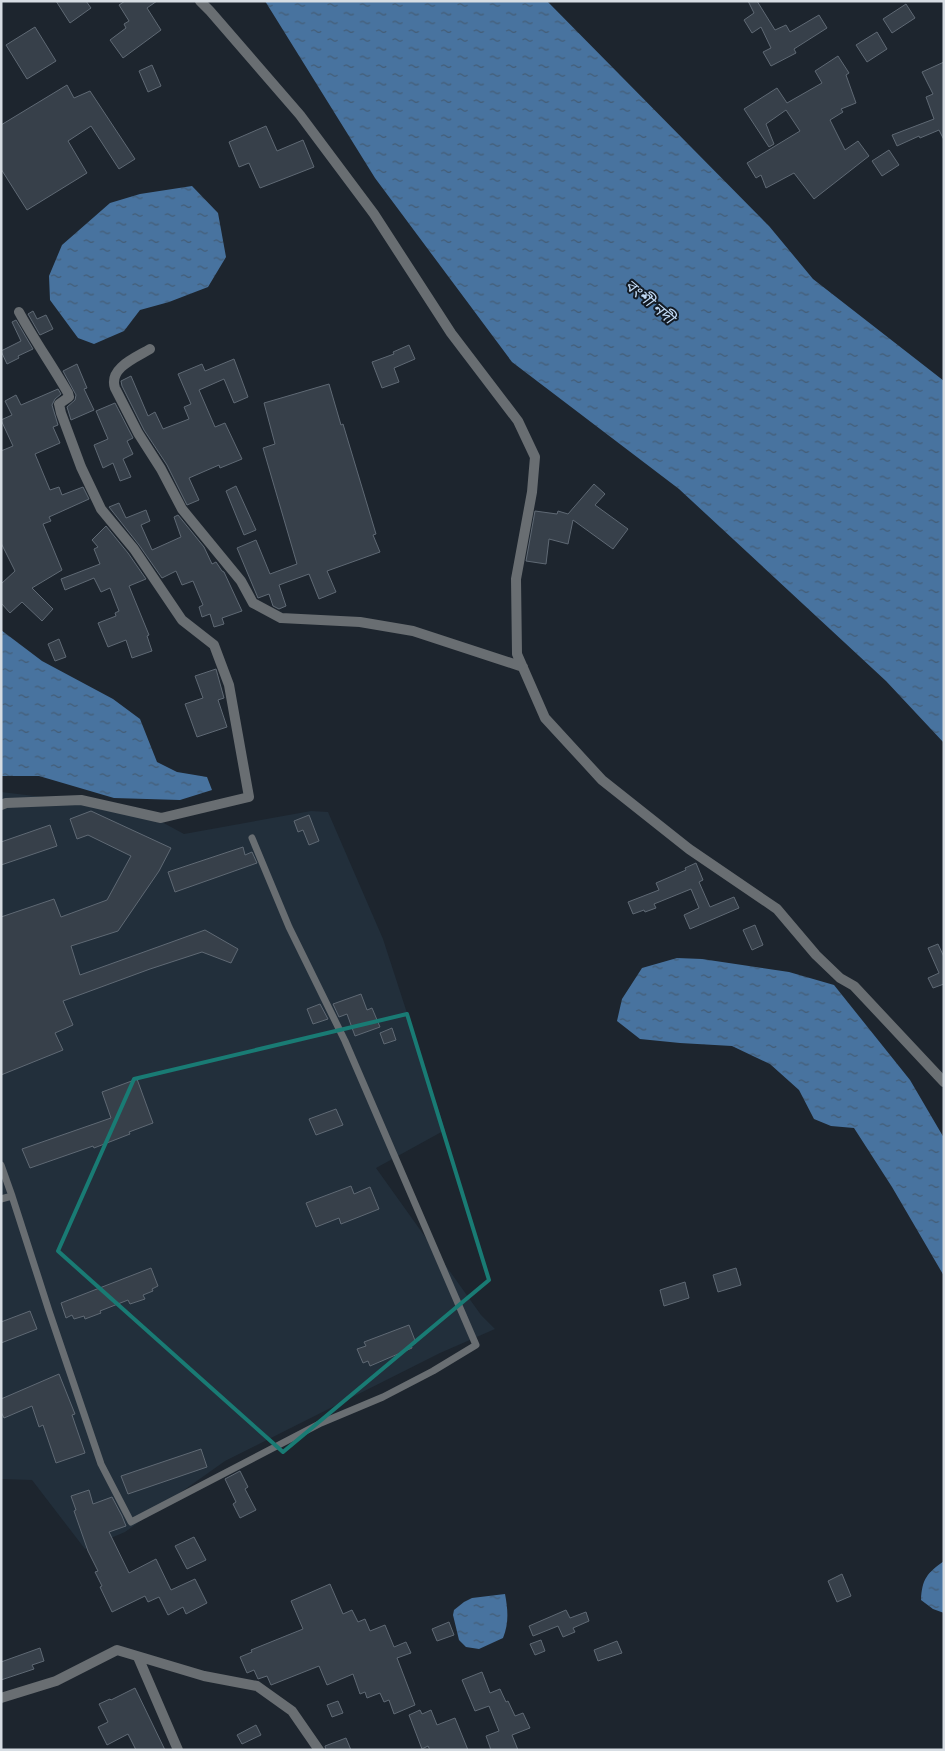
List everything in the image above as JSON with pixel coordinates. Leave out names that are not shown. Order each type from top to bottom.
[{"type":"street","points":[[200,1],[300,115],[374,214],[452,333],[518,420],[535,458],[532,492],[516,580],[517,654],[545,718],[602,780],[689,849],[777,909],[816,955],[840,978],[854,986],[944,1082]]},
{"type":"street","points":[[1,806],[6,803],[81,800],[161,818],[249,797],[229,685],[214,645],[182,620],[134,549],[101,509],[61,413],[59,404],[69,397],[68,393],[19,312]]},
{"type":"street","points":[[150,348],[125,365],[115,374],[112,381],[138,433],[161,469],[182,509],[241,581],[253,603],[281,618],[360,622],[413,632],[523,667]]},
{"type":"street","points":[[1,1698],[56,1681],[117,1650],[204,1676],[257,1686],[292,1711],[319,1750]]},
{"type":"street","points":[[138,1656],[178,1750]]},
{"type":"lane","points":[[1,1165],[101,1464],[132,1522],[320,1423],[383,1396],[424,1375],[476,1345],[345,1041],[289,927],[252,838]]},
{"type":"lane","points":[[1,1199],[12,1196]]},
{"type":"highlighted area","points":[[407,1014],[489,1280],[283,1452],[58,1251],[134,1079]]},
{"type":"shaded area","points":[[1,792],[136,808],[184,834],[311,811],[328,812],[383,939],[445,1130],[376,1168],[481,1315],[495,1329],[440,1353],[225,1461],[125,1532],[85,1549],[32,1480],[1,1479]]},
{"type":"water","name":"বংশী নদী","points":[[265,1],[547,1],[769,226],[813,279],[944,381],[944,743],[886,681],[679,489],[512,362],[375,178]]},
{"type":"water","points":[[192,186],[218,213],[226,257],[208,287],[169,302],[140,310],[124,331],[94,344],[78,338],[50,300],[49,276],[62,245],[110,203],[140,194]]},
{"type":"water","points":[[1,630],[42,661],[113,699],[140,719],[157,762],[177,772],[207,777],[212,790],[180,800],[114,798],[39,776],[1,776]]},
{"type":"water","points":[[677,958],[702,959],[789,972],[834,985],[910,1080],[944,1138],[944,1276],[892,1187],[854,1128],[831,1126],[814,1119],[799,1090],[770,1064],[732,1046],[640,1039],[617,1021],[622,999],[642,968]]},
{"type":"water","points":[[944,1561],[944,1613],[933,1609],[921,1600],[926,1577]]},
{"type":"water","points":[[505,1594],[507,1616],[503,1638],[479,1649],[466,1647],[459,1640],[453,1615],[454,1610],[472,1598]]},
{"type":"building","points":[[56,1],[86,1],[91,8],[70,23]]},
{"type":"building","points":[[125,1],[157,1],[147,8],[161,30],[123,58],[110,40],[126,28],[124,24],[129,21],[119,5]]},
{"type":"building","points":[[748,1],[757,1],[775,30],[786,25],[790,32],[819,15],[827,28],[794,49],[796,53],[771,66],[763,52],[771,48],[761,27],[752,33],[744,20],[754,13]]},
{"type":"building","points":[[906,4],[915,18],[892,33],[883,19]]},
{"type":"building","points":[[35,27],[56,61],[27,79],[6,45]]},
{"type":"building","points":[[877,32],[887,49],[867,62],[856,45]]},
{"type":"building","points":[[838,56],[849,73],[846,75],[856,103],[841,109],[843,112],[830,120],[845,150],[858,141],[869,156],[814,199],[794,173],[766,188],[761,175],[756,178],[747,163],[800,131],[786,110],[766,124],[774,144],[769,147],[744,109],[777,88],[787,103],[822,83],[815,71]]},
{"type":"building","points":[[944,62],[944,140],[939,130],[920,138],[919,136],[897,146],[892,135],[934,119],[926,97],[933,94],[922,72]]},
{"type":"building","points":[[152,65],[161,86],[148,92],[139,71]]},
{"type":"building","points":[[67,85],[74,98],[90,91],[135,159],[119,169],[91,126],[68,141],[87,173],[27,210],[1,169],[1,125]]},
{"type":"building","points":[[266,126],[277,151],[303,140],[314,167],[260,188],[249,163],[239,167],[229,142]]},
{"type":"building","points":[[889,150],[899,165],[882,176],[872,161]]},
{"type":"building","points":[[33,311],[37,319],[46,315],[53,329],[40,335],[28,314]]},
{"type":"building","points":[[16,320],[33,349],[7,364],[1,351],[21,341],[12,322]]},
{"type":"building","points":[[409,345],[415,359],[394,368],[399,382],[382,388],[372,362],[394,354],[393,352]]},
{"type":"building","points":[[234,359],[248,397],[234,403],[224,379],[199,390],[215,427],[225,423],[242,459],[220,468],[219,465],[189,478],[199,500],[187,505],[167,465],[144,430],[121,381],[131,376],[148,416],[155,412],[163,429],[189,419],[184,407],[191,404],[178,374],[202,364],[205,371]]},
{"type":"building","points":[[77,364],[87,388],[84,389],[94,410],[71,420],[67,407],[75,400],[76,395],[63,371]]},
{"type":"building","points":[[329,384],[341,425],[343,424],[376,534],[373,535],[380,552],[327,571],[336,592],[319,599],[309,574],[279,585],[286,606],[279,609],[273,606],[269,594],[258,598],[237,548],[256,540],[270,574],[297,564],[263,448],[275,444],[264,403]]},
{"type":"building","points":[[58,389],[61,394],[52,405],[58,425],[53,427],[60,443],[35,454],[50,490],[59,487],[62,495],[83,487],[89,499],[49,517],[51,521],[43,524],[62,570],[32,588],[53,609],[42,621],[22,602],[10,613],[1,603],[1,584],[15,571],[1,543],[1,451],[13,446],[1,420],[12,415],[5,401],[16,395],[21,405]]},
{"type":"building","points":[[115,403],[133,438],[127,441],[133,454],[123,459],[131,477],[120,481],[113,463],[103,468],[94,445],[108,439],[96,411]]},
{"type":"building","points":[[594,484],[605,494],[595,505],[628,529],[613,549],[573,520],[568,544],[549,539],[546,564],[526,561],[535,511],[557,514],[558,511],[568,514]]},
{"type":"building","points":[[236,486],[256,530],[244,535],[226,491]]},
{"type":"building","points":[[119,503],[126,518],[146,510],[150,521],[141,525],[152,550],[181,537],[174,517],[178,515],[204,547],[212,564],[216,562],[224,572],[242,611],[222,618],[224,624],[214,627],[210,614],[202,617],[199,607],[203,605],[193,581],[182,585],[176,571],[162,578],[109,507]]},
{"type":"building","points":[[106,526],[146,579],[129,586],[149,635],[147,636],[152,651],[132,658],[126,640],[108,647],[98,623],[116,616],[115,613],[119,611],[110,588],[101,592],[94,578],[65,590],[61,579],[100,564],[94,549],[98,547],[92,540]]},
{"type":"building","points":[[59,639],[66,657],[55,661],[48,644]]},
{"type":"building","points":[[216,669],[224,698],[218,700],[227,727],[197,737],[185,704],[203,698],[195,676]]},
{"type":"building","points":[[91,811],[171,848],[159,871],[118,931],[71,946],[80,975],[205,930],[238,949],[231,963],[202,952],[63,1001],[73,1025],[55,1033],[63,1050],[1,1075],[1,917],[54,899],[61,917],[107,900],[131,856],[88,835],[77,839],[70,819]]},
{"type":"building","points":[[309,815],[319,841],[309,845],[303,830],[298,832],[294,821]]},
{"type":"building","points":[[50,825],[57,846],[1,865],[1,842]]},
{"type":"building","points":[[243,847],[245,855],[252,852],[257,863],[175,892],[168,872]]},
{"type":"building","points":[[696,863],[703,880],[699,882],[710,907],[734,897],[739,908],[690,929],[684,915],[699,908],[691,889],[654,904],[656,908],[633,914],[628,902],[659,890],[656,883],[686,870],[685,868]]},
{"type":"building","points":[[755,925],[763,945],[752,950],[743,930]]},
{"type":"building","points":[[938,944],[944,957],[944,984],[933,988],[928,978],[939,973],[928,948]]},
{"type":"building","points":[[361,994],[367,1010],[372,1008],[380,1027],[355,1036],[347,1014],[339,1017],[333,1004]]},
{"type":"building","points":[[320,1004],[328,1019],[313,1024],[307,1009]]},
{"type":"building","points":[[392,1028],[396,1040],[384,1044],[380,1033]]},
{"type":"building","points":[[137,1079],[153,1123],[94,1148],[93,1146],[30,1168],[22,1149],[111,1118],[102,1092]]},
{"type":"building","points":[[336,1109],[343,1125],[316,1135],[309,1119]]},
{"type":"building","points":[[351,1186],[354,1194],[370,1187],[379,1209],[341,1224],[339,1218],[316,1227],[306,1203]]},
{"type":"building","points":[[151,1268],[158,1286],[152,1289],[153,1291],[143,1295],[145,1299],[130,1304],[128,1300],[85,1319],[84,1316],[74,1319],[72,1315],[66,1318],[61,1303]]},
{"type":"building","points":[[736,1268],[741,1285],[718,1292],[713,1275]]},
{"type":"building","points":[[685,1282],[689,1298],[664,1306],[660,1290]]},
{"type":"building","points":[[30,1311],[37,1329],[1,1343],[1,1322]]},
{"type":"building","points":[[409,1325],[416,1343],[411,1345],[412,1348],[370,1366],[368,1361],[363,1363],[357,1349],[366,1346],[364,1342]]},
{"type":"building","points":[[59,1374],[75,1414],[72,1415],[85,1453],[56,1463],[43,1425],[39,1427],[32,1406],[4,1418],[1,1412],[1,1399]]},
{"type":"building","points":[[201,1449],[207,1467],[128,1494],[121,1476]]},
{"type":"building","points":[[240,1471],[248,1487],[245,1489],[256,1510],[240,1518],[233,1504],[236,1502],[225,1479]]},
{"type":"building","points":[[89,1490],[93,1504],[112,1497],[122,1516],[126,1526],[109,1532],[129,1573],[156,1559],[171,1590],[195,1579],[207,1603],[186,1614],[183,1607],[168,1615],[159,1597],[148,1602],[145,1596],[112,1612],[100,1587],[102,1586],[95,1572],[98,1571],[88,1551],[74,1511],[76,1510],[71,1496]]},
{"type":"building","points":[[194,1537],[206,1560],[187,1569],[175,1546]]},
{"type":"building","points":[[842,1574],[851,1596],[837,1602],[828,1581]]},
{"type":"building","points":[[330,1584],[343,1614],[352,1610],[358,1622],[365,1619],[370,1631],[385,1625],[394,1647],[406,1642],[411,1653],[397,1658],[415,1705],[394,1714],[389,1700],[384,1702],[380,1693],[367,1698],[365,1692],[360,1694],[353,1674],[327,1685],[319,1666],[271,1685],[267,1676],[258,1679],[254,1670],[247,1673],[240,1657],[252,1652],[251,1650],[303,1629],[291,1601]]},
{"type":"building","points":[[566,1610],[570,1618],[586,1612],[589,1621],[573,1628],[575,1632],[563,1637],[558,1626],[533,1636],[529,1626]]},
{"type":"building","points":[[449,1622],[454,1635],[437,1641],[432,1629]]},
{"type":"building","points":[[541,1640],[545,1651],[535,1655],[530,1644]]},
{"type":"building","points":[[617,1641],[622,1653],[598,1661],[594,1650]]},
{"type":"building","points":[[40,1648],[44,1661],[32,1665],[34,1669],[1,1680],[1,1662]]},
{"type":"building","points":[[482,1672],[490,1693],[500,1689],[515,1716],[523,1713],[530,1728],[512,1735],[518,1750],[491,1750],[486,1736],[499,1731],[489,1706],[475,1711],[462,1680]]},
{"type":"building","points":[[135,1688],[165,1750],[136,1750],[128,1734],[107,1745],[98,1727],[108,1722],[99,1704]]},
{"type":"building","points":[[338,1701],[343,1713],[332,1717],[327,1705]]},
{"type":"building","points":[[420,1710],[422,1714],[431,1710],[437,1725],[455,1718],[468,1750],[430,1750],[428,1746],[422,1749],[409,1715]]},
{"type":"building","points":[[256,1725],[261,1735],[242,1744],[237,1735]]},
{"type":"building","points":[[346,1738],[351,1750],[326,1750],[325,1746]]}]
